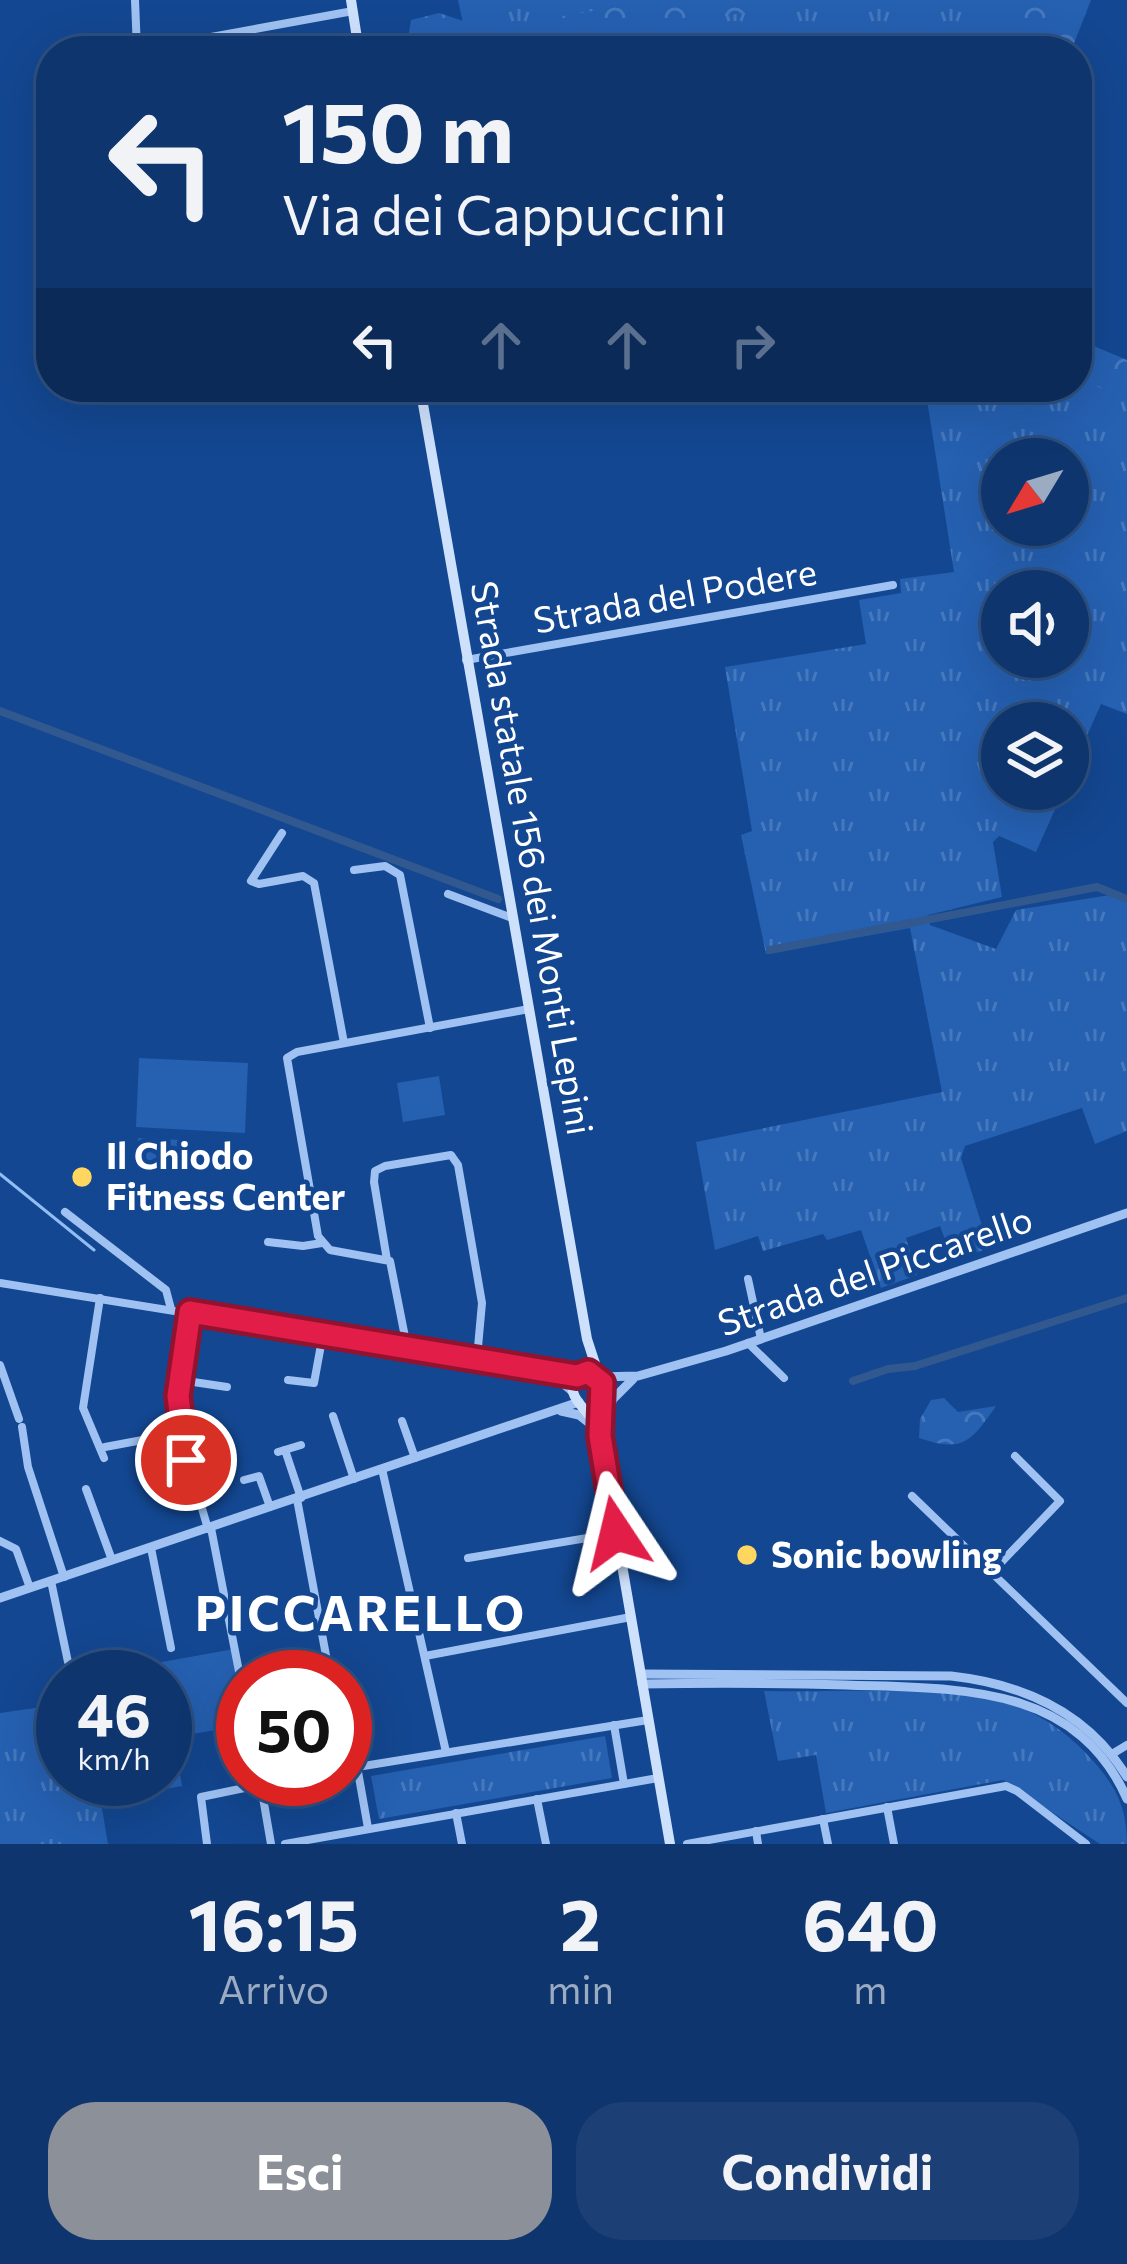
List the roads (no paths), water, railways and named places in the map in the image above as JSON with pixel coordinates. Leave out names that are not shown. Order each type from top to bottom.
[{"type":"main road","points":[[352,5],[357,36]]},
{"type":"main road","name":"Strada statale 156 dei Monti Lepini","points":[[423,402],[587,1339],[598,1377],[600,1436]]},
{"type":"main road","name":"Strada statale 156 dei Monti Lepini","points":[[570,1390],[587,1339]]},
{"type":"main road","points":[[578,1375],[598,1377]]},
{"type":"main road","points":[[570,1390],[595,1420],[600,1436],[669,1839]]},
{"type":"main road","points":[[580,1403],[591,1404],[601,1395]]},
{"type":"street","points":[[135,0],[136,36]]},
{"type":"street","points":[[206,36],[352,5]]},
{"type":"street","name":"Strada del Podere","points":[[466,660],[893,585]]},
{"type":"street","points":[[282,833],[251,881],[256,885],[303,876],[314,883],[344,1043]]},
{"type":"street","points":[[354,870],[385,866],[400,875],[430,1028]]},
{"type":"street","points":[[448,894],[512,918]]},
{"type":"street","points":[[390,1261],[331,1250],[322,1243],[314,1224],[287,1058],[297,1052],[529,1009]]},
{"type":"street","points":[[407,1347],[375,1171],[443,1154],[457,1161],[482,1303],[478,1358]]},
{"type":"street","points":[[65,1212],[166,1290],[171,1309]]},
{"type":"street","name":"Strada del Piccarello","points":[[601,1395],[638,1376],[761,1339],[1127,1213]]},
{"type":"street","points":[[268,1242],[322,1243]]},
{"type":"street","points":[[390,1261],[398,1325],[395,1345]]},
{"type":"street","points":[[748,1280],[761,1339]]},
{"type":"street","points":[[0,1282],[578,1375]]},
{"type":"street","points":[[100,1298],[83,1408],[104,1452],[180,1433]]},
{"type":"street","points":[[190,1312],[180,1380],[180,1433],[210,1529],[234,1650]]},
{"type":"street","points":[[288,1380],[314,1383],[323,1334]]},
{"type":"street","points":[[748,1343],[784,1378]]},
{"type":"street","points":[[591,1354],[606,1372],[624,1382],[610,1403],[600,1436]]},
{"type":"street","points":[[0,1365],[64,1576]]},
{"type":"street","points":[[542,1416],[570,1390],[543,1369]]},
{"type":"street","name":"Strada del Piccarello","points":[[598,1377],[624,1382]]},
{"type":"street","points":[[180,1380],[227,1387]]},
{"type":"street","points":[[0,1598],[580,1403]]},
{"type":"street","points":[[555,1410],[583,1417],[600,1436]]},
{"type":"street","points":[[333,1416],[354,1479]]},
{"type":"street","points":[[402,1421],[415,1458]]},
{"type":"street","points":[[301,1445],[282,1451],[299,1498],[325,1650]]},
{"type":"street","points":[[991,1573],[1059,1503],[1058,1496],[1015,1456]]},
{"type":"street","points":[[382,1469],[446,1752]]},
{"type":"street","points":[[244,1480],[259,1476],[270,1508]]},
{"type":"street","points":[[86,1489],[112,1560]]},
{"type":"street","points":[[912,1496],[1127,1703]]},
{"type":"street","points":[[468,1558],[616,1533]]},
{"type":"street","points":[[0,1541],[16,1549],[30,1588]]},
{"type":"street","points":[[151,1548],[171,1648]]},
{"type":"street","points":[[51,1581],[65,1650]]},
{"type":"street","points":[[424,1656],[631,1617]]},
{"type":"street","points":[[638,1653],[662,1678],[949,1688],[1002,1696],[1042,1712],[1082,1738],[1108,1765],[1127,1799]]},
{"type":"street","points":[[642,1679],[951,1676],[992,1682],[1025,1692],[1088,1730],[1127,1777]]},
{"type":"street","points":[[372,1762],[614,1725],[648,1715],[662,1678]]},
{"type":"street","points":[[614,1725],[624,1784]]},
{"type":"street","points":[[1112,1754],[1127,1745]]},
{"type":"street","points":[[285,1844],[658,1778]]},
{"type":"street","points":[[669,1839],[689,1843],[1012,1787],[1086,1844]]},
{"type":"street","points":[[207,1844],[201,1797],[216,1793]]},
{"type":"street","points":[[537,1798],[546,1844]]},
{"type":"street","points":[[265,1806],[272,1844]]},
{"type":"street","points":[[361,1806],[368,1828]]},
{"type":"street","points":[[887,1807],[895,1844]]},
{"type":"street","points":[[456,1813],[462,1844]]},
{"type":"street","points":[[823,1819],[828,1844]]},
{"type":"street","points":[[756,1831],[758,1844]]},
{"type":"waterway","points":[[0,711],[498,899]]},
{"type":"waterway","points":[[770,950],[1097,887],[1127,899]]},
{"type":"waterway","points":[[0,1174],[94,1250]]},
{"type":"waterway","points":[[853,1381],[915,1366],[1127,1298]]},
{"type":"place","name":"Il Chiodo Fitness Center","points":[[82,1177]]},
{"type":"place","name":"Sonic bowling","points":[[747,1555]]},
{"type":"district","name":"PICCARELLO","points":[[361,1614]]}]
